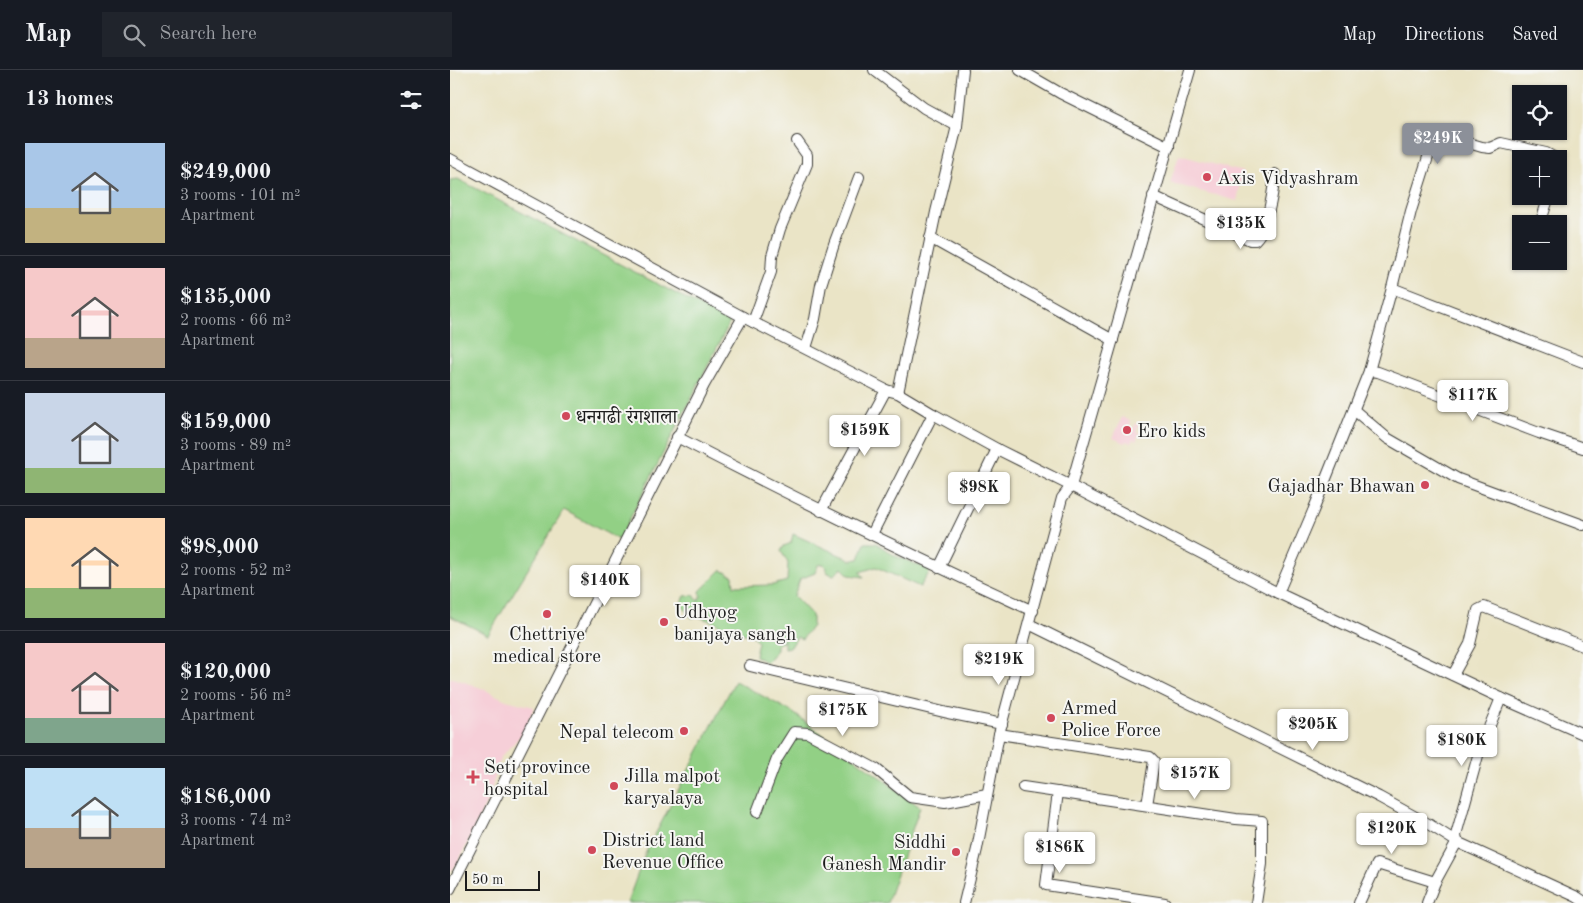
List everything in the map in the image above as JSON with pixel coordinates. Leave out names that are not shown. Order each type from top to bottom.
[{"type":"street","points":[[874,70],[924,108],[957,126]]},
{"type":"street","points":[[898,392],[930,238],[957,126],[963,70]]},
{"type":"street","points":[[1020,70],[1060,93],[1169,147]]},
{"type":"street","points":[[964,903],[977,849],[1000,729],[1062,498],[1071,486],[1190,70]]},
{"type":"street","points":[[1278,593],[1369,371],[1411,211],[1434,138],[1438,134],[1482,147],[1490,148],[1501,143],[1532,150]]},
{"type":"street","points":[[753,322],[771,272],[772,256],[780,229],[807,164],[807,155],[797,141]]},
{"type":"street","points":[[450,159],[743,317],[886,390],[898,392],[997,450],[1278,593],[1501,698],[1583,734]]},
{"type":"street","points":[[1153,196],[1250,240],[1255,240],[1260,235],[1272,198],[1275,174]]},
{"type":"street","points":[[806,348],[815,319],[820,285],[860,177]]},
{"type":"street","points":[[930,238],[1112,340]]},
{"type":"street","points":[[1392,288],[1583,362]]},
{"type":"street","points":[[450,889],[704,385],[743,317]]},
{"type":"street","points":[[1369,371],[1378,372],[1538,433],[1583,448]]},
{"type":"street","points":[[821,511],[886,390]]},
{"type":"street","points":[[1354,410],[1387,438],[1458,479],[1583,525]]},
{"type":"street","points":[[872,534],[933,414]]},
{"type":"street","points":[[677,438],[821,511],[1033,611]]},
{"type":"street","points":[[939,568],[997,450]]},
{"type":"street","points":[[1453,675],[1470,644],[1478,610],[1484,607],[1583,646]]},
{"type":"street","points":[[1029,624],[1379,797],[1430,824],[1456,842],[1583,901]]},
{"type":"street","points":[[750,666],[948,713],[1000,729],[1150,757],[1154,761],[1147,805]]},
{"type":"street","points":[[1427,903],[1434,882],[1456,842],[1456,835],[1480,752],[1501,698]]},
{"type":"street","points":[[757,812],[777,758],[794,732],[808,733],[876,769],[910,797],[945,802],[987,794]]},
{"type":"street","points":[[1023,787],[1262,821],[1262,864],[1256,903]]},
{"type":"street","points":[[1058,792],[1046,885],[1125,900],[1165,903]]},
{"type":"street","points":[[1358,903],[1377,864],[1434,882]]},
{"type":"shaded area","name":"Axis Vidyashram","points":[[1179,155],[1243,172],[1237,201],[1170,183]]},
{"type":"shaded area","name":"Ero kids","points":[[1122,417],[1131,421],[1130,426],[1134,428],[1136,423],[1139,425],[1136,431],[1140,433],[1136,441],[1133,439],[1131,443],[1126,441],[1125,443],[1113,438]]},
{"type":"shaded area","name":"Seti province hospital","points":[[450,678],[481,688],[506,700],[534,707],[525,731],[500,758],[490,795],[459,861],[450,871]]},
{"type":"green space","name":"धनगढी रंगशाला","points":[[458,179],[730,322],[619,540],[564,510],[488,635],[450,616],[450,180]]},
{"type":"green space","points":[[793,534],[851,560],[859,559],[865,543],[876,543],[895,556],[931,570],[920,587],[876,567],[860,572],[864,577],[849,575],[842,568],[834,575],[828,573],[824,564],[818,565],[815,573],[800,579],[794,596],[812,615],[812,626],[802,639],[797,637],[791,647],[784,648],[784,638],[783,642],[777,644],[777,650],[766,662],[755,656],[758,642],[753,636],[721,628],[719,624],[697,616],[692,618],[681,604],[685,596],[694,595],[698,601],[701,596],[700,591],[721,570],[733,576],[734,586],[773,585],[787,581],[788,563],[781,551],[784,546],[791,543]]},
{"type":"green space","points":[[735,681],[792,712],[920,807],[887,903],[627,903],[645,854]]},
{"type":"place","name":"Axis Vidyashram","points":[[1207,177]]},
{"type":"place","name":"धनगढी रंगशाला","points":[[566,416]]},
{"type":"place","name":"Ero kids","points":[[1127,430]]},
{"type":"place","name":"Gajadhar Bhawan","points":[[1425,485]]},
{"type":"place","name":"Chettriye medical store","points":[[547,614]]},
{"type":"place","name":"Udhyog banijaya sangh","points":[[664,622]]},
{"type":"place","name":"Armed Police Force","points":[[1051,718]]},
{"type":"place","name":"Nepal telecom","points":[[684,731]]},
{"type":"place","name":"Seti province hospital","points":[[473,777]]},
{"type":"place","name":"Jilla malpot karyalaya","points":[[614,786]]},
{"type":"place","name":"District land Revenue Office","points":[[592,850]]},
{"type":"place","name":"Siddhi Ganesh Mandir","points":[[956,852]]}]
